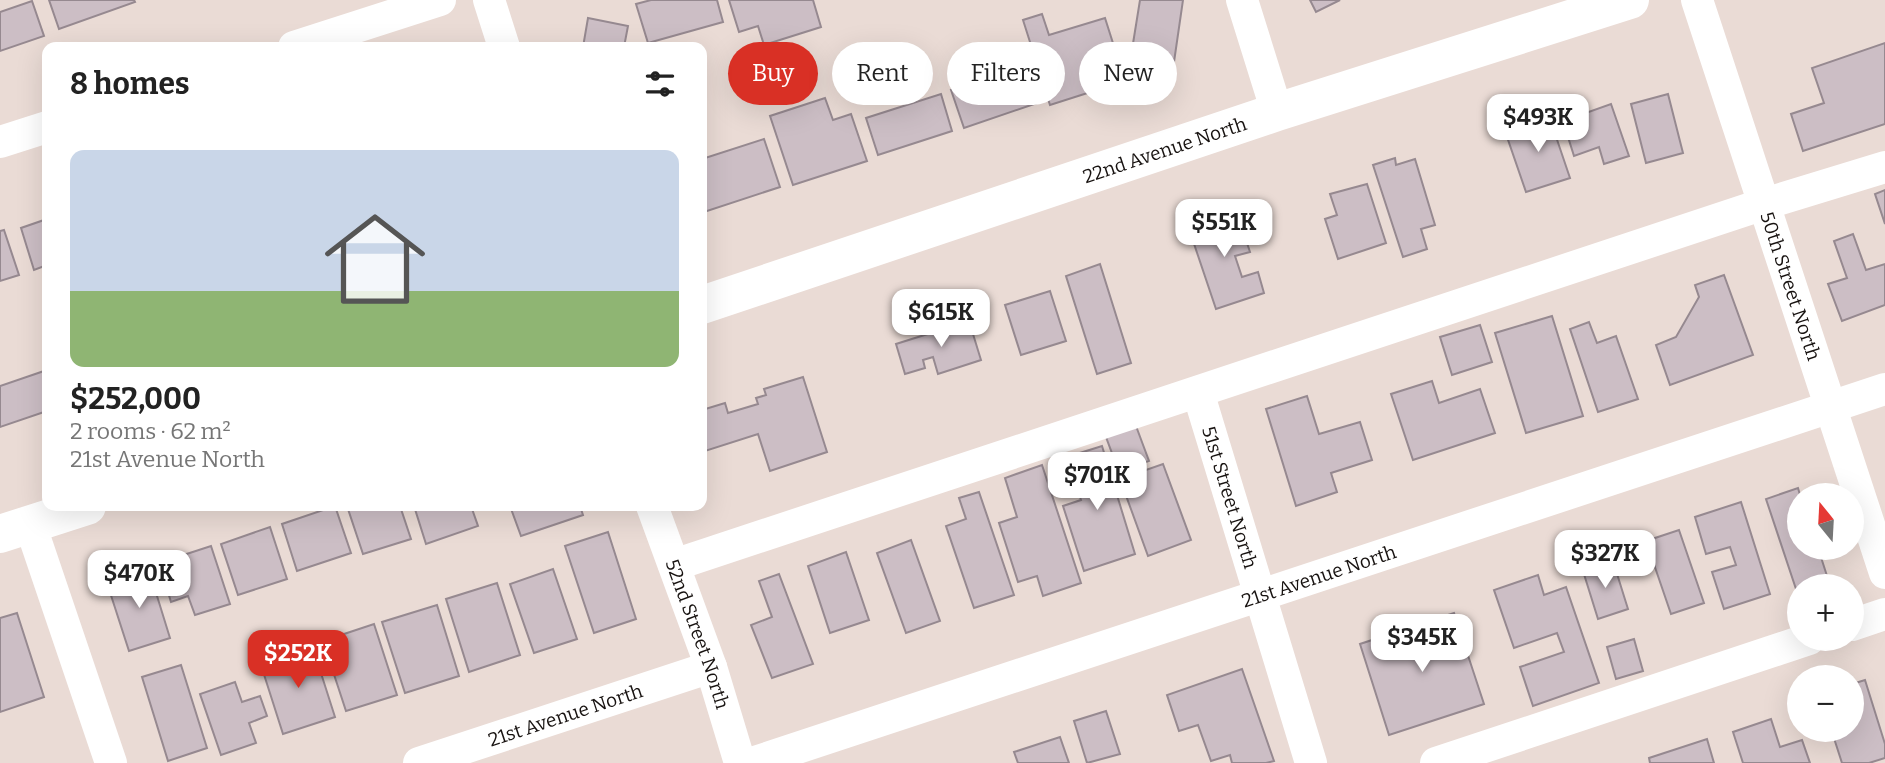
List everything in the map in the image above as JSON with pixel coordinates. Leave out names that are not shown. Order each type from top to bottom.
[{"type":"main road","name":"22nd Avenue North","points":[[707,303],[1277,111],[1629,0]]},
{"type":"main road","points":[[15,529],[71,511]]},
{"type":"street","points":[[310,42],[440,0]]},
{"type":"street","points":[[489,0],[502,42]]},
{"type":"street","points":[[1242,0],[1277,111]]},
{"type":"street","name":"50th Street North","points":[[1697,0],[1885,573]]},
{"type":"street","points":[[0,142],[42,129]]},
{"type":"street","points":[[674,565],[1885,167]]},
{"type":"street","name":"21st Avenue North","points":[[752,763],[1885,389]]},
{"type":"street","name":"51st Street North","points":[[1198,392],[1311,763]]},
{"type":"street","name":"52nd Street North","points":[[654,511],[711,667],[740,763]]},
{"type":"street","points":[[15,529],[111,763]]},
{"type":"street","points":[[1864,621],[1885,614]]},
{"type":"street","points":[[1436,763],[1787,646]]},
{"type":"street","name":"21st Avenue North","points":[[419,763],[711,667]]},
{"type":"building","points":[[49,0],[134,0],[135,2],[59,29]]},
{"type":"building","points":[[651,0],[717,0],[723,22],[648,42],[636,4]]},
{"type":"building","points":[[729,0],[813,0],[821,27],[774,42],[763,42],[758,26],[739,32]]},
{"type":"building","points":[[1140,0],[1183,0],[1177,42],[1133,42]]},
{"type":"building","points":[[1310,0],[1340,0],[1316,12]]},
{"type":"building","points":[[32,1],[44,36],[0,51],[0,12]]},
{"type":"building","points":[[1042,14],[1049,35],[1105,18],[1113,42],[1079,42],[1079,96],[1065,100],[1065,42],[1030,42],[1023,20]]},
{"type":"building","points":[[588,18],[628,26],[625,42],[584,42]]},
{"type":"building","points":[[1885,43],[1885,124],[1803,151],[1791,114],[1824,103],[1812,68]]},
{"type":"building","points":[[941,94],[952,131],[878,155],[866,118],[907,105],[933,105],[933,97]]},
{"type":"building","points":[[1668,94],[1683,153],[1646,163],[1631,104]]},
{"type":"building","points":[[825,98],[833,120],[851,114],[867,161],[793,185],[770,116],[804,105],[818,105],[818,100]]},
{"type":"building","points":[[1611,104],[1629,156],[1604,164],[1599,147],[1574,156],[1563,121]]},
{"type":"building","points":[[956,105],[1031,105],[964,128]]},
{"type":"building","points":[[1549,116],[1570,178],[1526,192],[1505,131]]},
{"type":"building","points":[[764,139],[780,187],[707,211],[707,157]]},
{"type":"building","points":[[1395,158],[1396,165],[1415,159],[1435,225],[1421,229],[1427,249],[1403,257],[1373,165]]},
{"type":"building","points":[[1367,184],[1386,243],[1338,259],[1325,219],[1337,215],[1330,194]]},
{"type":"building","points":[[1885,190],[1885,224],[1875,194]]},
{"type":"building","points":[[1236,210],[1250,252],[1235,256],[1242,277],[1258,272],[1264,293],[1216,309],[1188,226]]},
{"type":"building","points":[[42,221],[42,267],[34,270],[21,228]]},
{"type":"building","points":[[4,230],[19,275],[0,281],[0,231]]},
{"type":"building","points":[[1853,234],[1866,270],[1885,264],[1885,305],[1842,321],[1828,284],[1847,278],[1834,241]]},
{"type":"building","points":[[1100,264],[1131,363],[1097,374],[1066,276]]},
{"type":"building","points":[[1724,275],[1753,355],[1670,385],[1656,345],[1676,337],[1699,297],[1695,285]]},
{"type":"building","points":[[1050,291],[1066,341],[1021,355],[1005,305]]},
{"type":"building","points":[[1552,316],[1583,416],[1526,433],[1495,333]]},
{"type":"building","points":[[969,321],[981,360],[938,374],[933,357],[923,360],[925,368],[905,374],[896,344]]},
{"type":"building","points":[[1589,322],[1597,343],[1616,336],[1638,399],[1598,412],[1570,329]]},
{"type":"building","points":[[1480,325],[1492,362],[1452,375],[1440,337]]},
{"type":"building","points":[[42,372],[42,413],[0,427],[0,386]]},
{"type":"building","points":[[803,377],[827,452],[770,471],[758,434],[707,450],[707,408],[725,403],[728,413],[758,404],[756,398],[766,395],[764,389]]},
{"type":"building","points":[[1432,381],[1439,403],[1480,389],[1495,433],[1413,460],[1391,394]]},
{"type":"building","points":[[1307,396],[1319,434],[1360,422],[1372,460],[1331,473],[1337,492],[1296,506],[1266,409]]},
{"type":"building","points":[[1136,426],[1149,461],[1119,472],[1106,437]]},
{"type":"building","points":[[1102,446],[1135,554],[1084,571],[1063,506],[1081,500],[1067,457]]},
{"type":"building","points":[[1163,464],[1191,540],[1148,556],[1120,479]]},
{"type":"building","points":[[1042,465],[1081,583],[1043,596],[1037,576],[1018,582],[999,523],[1017,517],[1005,478]]},
{"type":"building","points":[[979,492],[1014,595],[974,608],[946,526],[966,519],[959,498]]},
{"type":"building","points":[[1787,492],[1787,560],[1822,560],[1826,574],[1791,574],[1766,499]]},
{"type":"building","points":[[1741,502],[1770,594],[1724,609],[1712,572],[1736,565],[1730,547],[1706,554],[1695,517]]},
{"type":"building","points":[[320,511],[337,511],[351,553],[297,571],[282,524]]},
{"type":"building","points":[[349,511],[402,511],[411,539],[363,554]]},
{"type":"building","points":[[416,511],[473,511],[478,526],[426,544]]},
{"type":"building","points":[[512,511],[582,511],[583,515],[521,536]]},
{"type":"building","points":[[270,527],[287,579],[238,595],[221,544]]},
{"type":"building","points":[[1679,530],[1704,603],[1671,614],[1646,541]]},
{"type":"building","points":[[608,532],[636,619],[594,633],[565,546]]},
{"type":"building","points":[[911,540],[940,621],[906,633],[877,553]]},
{"type":"building","points":[[211,546],[230,604],[195,615],[188,596],[171,602],[159,563]]},
{"type":"building","points":[[846,552],[869,620],[830,633],[808,566]]},
{"type":"building","points":[[1613,561],[1628,609],[1598,619],[1583,571]]},
{"type":"building","points":[[553,569],[577,639],[534,653],[510,584]]},
{"type":"building","points":[[149,570],[170,638],[129,651],[107,583]]},
{"type":"building","points":[[779,574],[813,664],[772,678],[751,625],[772,617],[759,581]]},
{"type":"building","points":[[1538,575],[1544,595],[1566,587],[1599,683],[1533,706],[1520,667],[1564,652],[1557,633],[1514,648],[1494,590]]},
{"type":"building","points":[[497,583],[520,655],[469,672],[446,599]]},
{"type":"building","points":[[437,605],[459,676],[405,693],[382,622]]},
{"type":"building","points":[[17,613],[44,697],[0,712],[0,618]]},
{"type":"building","points":[[1454,613],[1484,704],[1389,735],[1360,644]]},
{"type":"building","points":[[374,624],[397,695],[346,711],[323,641]]},
{"type":"building","points":[[1634,639],[1643,671],[1616,679],[1607,647]]},
{"type":"building","points":[[312,645],[335,717],[283,734],[260,662]]},
{"type":"building","points":[[181,665],[207,748],[168,761],[142,677]]},
{"type":"building","points":[[1242,669],[1274,761],[1232,763],[1230,755],[1211,761],[1198,725],[1179,731],[1167,695]]},
{"type":"building","points":[[1864,680],[1885,744],[1885,758],[1869,763],[1842,763],[1835,742],[1864,742]]},
{"type":"building","points":[[235,682],[242,702],[260,696],[267,716],[249,723],[256,743],[221,755],[200,694]]},
{"type":"building","points":[[1106,711],[1120,754],[1087,763],[1074,721]]},
{"type":"building","points":[[1771,719],[1780,747],[1803,742],[1810,763],[1743,763],[1733,732]]},
{"type":"building","points":[[1060,737],[1069,763],[1018,763],[1014,752]]},
{"type":"building","points":[[1707,739],[1714,763],[1650,763],[1649,758]]}]
